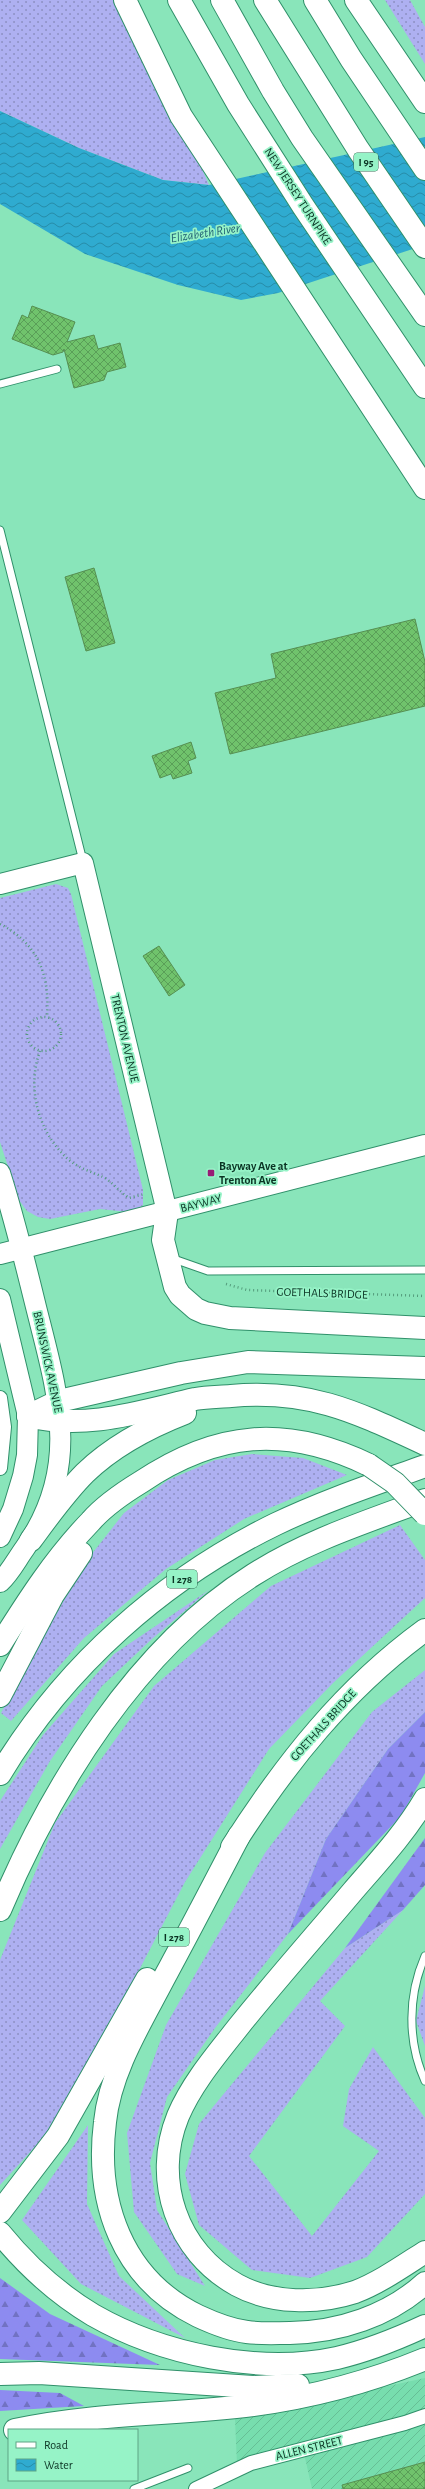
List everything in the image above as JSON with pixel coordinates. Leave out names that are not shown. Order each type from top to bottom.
[{"type":"highway","points":[[125,0],[181,116],[425,488]]},
{"type":"highway","name":"NEW JERSEY TURNPIKE","points":[[179,0],[238,104],[425,387]]},
{"type":"highway","points":[[222,0],[273,91],[332,183],[425,315]]},
{"type":"highway","name":"I 95","points":[[265,0],[310,75],[425,247]]},
{"type":"highway","points":[[315,0],[351,59],[425,170]]},
{"type":"highway","points":[[356,0],[425,102]]},
{"type":"highway","points":[[167,1212],[162,1240],[172,1278],[180,1295],[205,1313],[230,1318],[425,1328]]},
{"type":"highway","points":[[28,1416],[60,1412],[203,1368],[248,1362],[425,1368]]},
{"type":"highway","points":[[60,1412],[105,1420],[196,1399],[239,1395],[276,1394],[305,1398],[353,1412],[424,1444]]},
{"type":"highway","points":[[31,1540],[85,1473],[118,1447],[173,1418],[239,1395]]},
{"type":"highway","points":[[0,1645],[35,1591],[73,1541],[106,1506],[176,1460],[215,1445],[252,1439],[304,1442],[339,1452],[369,1465],[395,1483],[425,1514]]},
{"type":"highway","name":"I 278","points":[[0,1774],[36,1722],[72,1677],[132,1618],[173,1585],[225,1552],[281,1522],[425,1466]]},
{"type":"highway","points":[[0,1696],[67,1573],[100,1529],[142,1481]]},
{"type":"highway","points":[[0,1910],[27,1852],[68,1777],[128,1693],[179,1634],[226,1594],[282,1558],[340,1531],[425,1500]]},
{"type":"highway","name":"GOETHALS BRIDGE","points":[[239,1836],[272,1786],[315,1732],[374,1672],[425,1630]]},
{"type":"highway","points":[[425,1799],[401,1835],[256,2005],[203,2073],[185,2102],[173,2130],[167,2176],[173,2209],[179,2224],[196,2252],[217,2273],[254,2292],[280,2299],[300,2300],[338,2296],[369,2285],[425,2252]]},
{"type":"highway","points":[[239,1836],[132,2041],[111,2096],[105,2120],[102,2173],[107,2198],[121,2240],[148,2278],[166,2296],[185,2309],[206,2320],[246,2332],[298,2332],[348,2325],[396,2304],[425,2283]]},
{"type":"highway","name":"I 278","points":[[0,2212],[58,2136],[150,1975],[239,1836]]},
{"type":"highway","points":[[0,2233],[23,2259],[55,2287],[94,2315],[138,2335],[217,2359],[283,2364],[336,2358],[389,2341],[425,2326]]},
{"type":"highway","points":[[22,2429],[87,2419],[277,2401],[348,2387],[425,2360]]},
{"type":"highway","points":[[0,2374],[39,2374],[276,2387],[323,2382],[392,2371]]},
{"type":"street","points":[[0,884],[83,864]]},
{"type":"street","name":"TRENTON AVENUE","points":[[83,864],[167,1212]]},
{"type":"street","name":"BAYWAY","points":[[0,1254],[425,1145]]},
{"type":"street","name":"BRUNSWICK AVENUE","points":[[0,1173],[22,1248],[60,1412],[60,1447],[54,1486],[45,1512],[31,1540],[0,1582]]},
{"type":"street","points":[[0,1299],[28,1416],[27,1455],[23,1476],[13,1509],[0,1537]]},
{"type":"street","points":[[0,1398],[4,1427],[0,1468]]},
{"type":"street","name":"ALLEN STREET","points":[[196,2489],[250,2463],[405,2423],[425,2416]]},
{"type":"lane","points":[[0,384],[57,369]]},
{"type":"lane","points":[[0,530],[83,864]]},
{"type":"lane","points":[[166,1256],[208,1271],[425,1270]]},
{"type":"lane","points":[[425,1956],[419,1971],[411,2016],[415,2057],[425,2081]]},
{"type":"lane","points":[[134,2489],[188,2468]]},
{"type":"path","points":[[0,924],[23,940],[41,966],[49,993],[48,1017]]},
{"type":"path","points":[[48,1017],[57,1022],[61,1038],[56,1047],[40,1051],[35,1049],[27,1039],[28,1028],[36,1019],[48,1017]]},
{"type":"path","points":[[40,1051],[36,1062],[34,1090],[42,1123],[51,1138],[70,1161],[104,1178],[129,1198],[143,1193]]},
{"type":"path","name":"GOETHALS BRIDGE","points":[[220,1282],[247,1290],[425,1296]]},
{"type":"shaded area","points":[[0,0],[128,0],[209,185],[163,180],[79,148],[0,111]]},
{"type":"shaded area","points":[[385,0],[410,0],[425,27],[425,64]]},
{"type":"shaded area","points":[[56,884],[68,888],[71,894],[143,1190],[143,1205],[137,1210],[128,1212],[100,1209],[50,1219],[38,1217],[27,1211],[19,1200],[0,1142],[0,898]]},
{"type":"shaded area","points":[[252,1454],[303,1458],[347,1475],[244,1519],[166,1569],[84,1638],[11,1721],[1,1713],[84,1564],[124,1513],[168,1480],[215,1460]]},
{"type":"shaded area","points":[[400,1525],[425,1560],[425,1598],[333,1683],[269,1749],[185,1882],[112,2022],[43,2138],[0,2185],[0,1960],[55,1823],[154,1686],[271,1586]]},
{"type":"shaded area","points":[[209,1590],[152,1639],[102,1686],[50,1761],[0,1849],[0,1801],[43,1735],[114,1654]]},
{"type":"shaded area","points":[[425,1670],[425,1712],[388,1749],[326,1839],[288,1934],[215,2028],[167,2097],[150,2163],[157,2210],[205,2286],[177,2274],[134,2212],[127,2133],[166,2025],[265,1853],[372,1712]]},
{"type":"shaded area","points":[[403,1910],[320,2001],[345,2026],[249,2156],[312,2236],[379,2151],[343,2126],[349,2089],[373,2047],[425,2118],[425,2194],[367,2257],[310,2278],[252,2270],[199,2225],[185,2174],[199,2124],[345,1948]]},
{"type":"shaded area","points":[[425,1986],[425,2046],[416,2021]]},
{"type":"shaded area","points":[[88,2125],[87,2204],[119,2276],[185,2338],[81,2284],[22,2220]]},
{"type":"shaded area","points":[[425,2378],[425,2489],[312,2489],[303,2449],[237,2465],[235,2419]]},
{"type":"green space","points":[[425,1712],[425,1773],[401,1816],[288,1934],[326,1839],[388,1749]]},
{"type":"green space","points":[[425,1838],[425,1885],[403,1910],[345,1948]]},
{"type":"green space","points":[[0,2278],[50,2314],[160,2365],[0,2359]]},
{"type":"green space","points":[[0,2390],[60,2393],[84,2406],[0,2411]]},
{"type":"water","name":"Elizabeth River","points":[[0,111],[79,148],[163,180],[209,185],[425,137],[425,245],[278,293],[241,300],[178,285],[85,254],[0,204]]},
{"type":"building","points":[[32,306],[75,322],[67,342],[94,335],[98,349],[120,343],[126,367],[107,372],[104,380],[74,388],[64,349],[63,352],[53,355],[12,339],[22,315],[28,318]]},
{"type":"building","points":[[94,568],[115,643],[86,651],[65,577]]},
{"type":"building","points":[[415,619],[425,662],[425,706],[230,754],[215,693],[276,678],[271,654]]},
{"type":"building","points":[[191,742],[196,758],[188,761],[192,773],[173,779],[171,774],[160,778],[152,756]]},
{"type":"building","points":[[159,946],[185,985],[169,996],[143,956]]},
{"type":"building","points":[[425,2462],[425,2489],[343,2489],[342,2485]]},
{"type":"place","name":"Bayway Ave at Trenton Ave","points":[[211,1173]]}]
